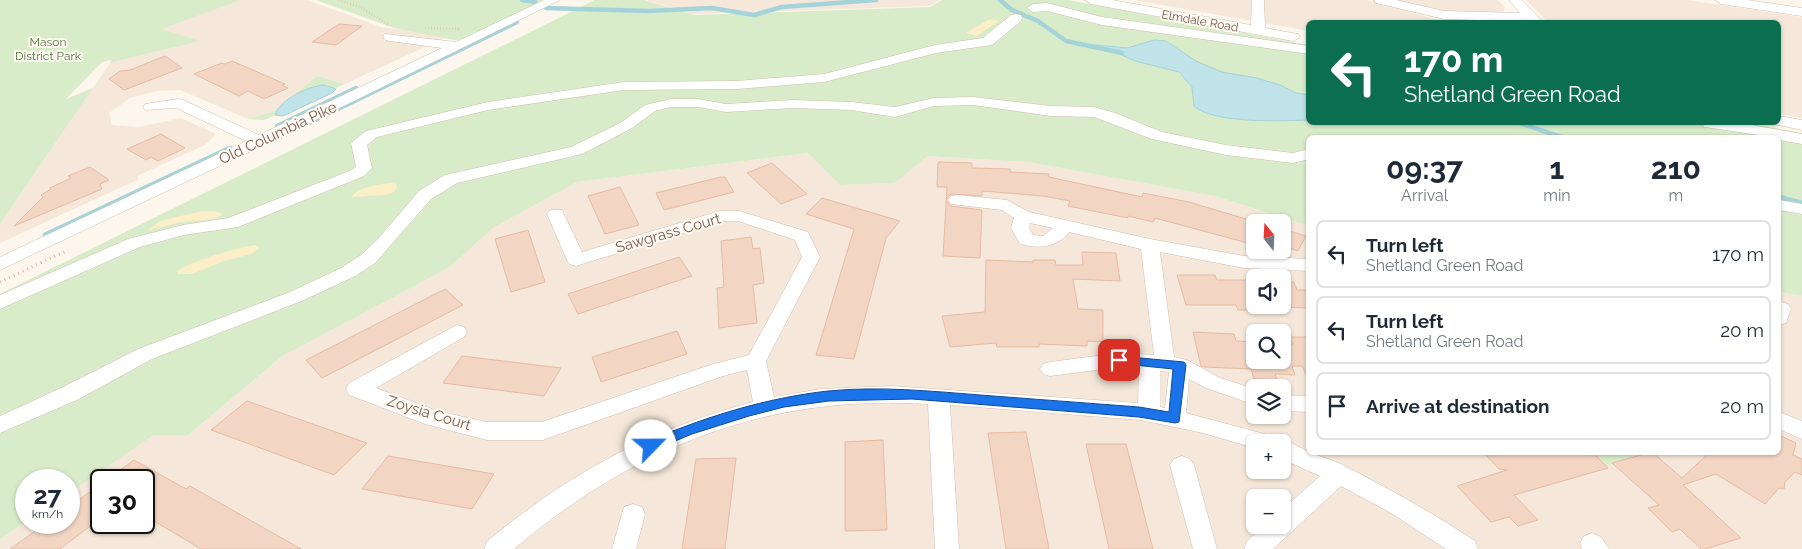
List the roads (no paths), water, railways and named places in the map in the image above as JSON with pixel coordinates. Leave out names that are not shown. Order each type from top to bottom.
[{"type":"street","name":"Old Columbia Pike","points":[[0,264],[554,0]]},
{"type":"street","name":"Elmdale Road","points":[[1091,0],[1306,39]]},
{"type":"street","points":[[1258,0],[1258,31]]},
{"type":"street","points":[[1380,0],[1444,15],[1533,20]]},
{"type":"street","points":[[1515,0],[1533,20]]},
{"type":"street","points":[[1721,0],[1798,11]]},
{"type":"street","points":[[1777,0],[1798,11]]},
{"type":"street","points":[[1033,8],[1047,7],[1102,21],[1306,50]]},
{"type":"street","points":[[0,303],[40,283],[134,243],[183,230],[232,223],[358,173],[364,168],[359,142],[372,134],[488,106],[624,86],[660,84],[737,85],[824,78],[928,50],[987,42],[1016,18]]},
{"type":"street","points":[[393,32],[456,46]]},
{"type":"street","points":[[0,425],[69,394],[145,354],[297,296],[348,272],[368,259],[384,243],[425,195],[451,179],[576,151],[627,125],[650,108],[671,103],[698,103],[726,108],[793,104],[851,106],[894,112],[934,102],[956,100],[1051,111],[1094,112],[1175,141],[1280,157],[1293,158],[1306,155]]},
{"type":"street","points":[[150,107],[178,103],[260,141]]},
{"type":"street","points":[[1781,121],[1802,125]]},
{"type":"street","points":[[1722,125],[1779,135]]},
{"type":"street","points":[[1781,135],[1802,139]]},
{"type":"street","points":[[957,200],[1007,205],[1023,216],[1150,245],[1244,262],[1306,265]]},
{"type":"street","points":[[1781,205],[1802,209]]},
{"type":"street","name":"Sawgrass Court","points":[[556,214],[576,260],[720,216],[739,216],[802,236],[811,257],[756,361]]},
{"type":"street","points":[[1150,245],[1165,363],[1175,418]]},
{"type":"street","name":"Zoysia Court","points":[[457,332],[357,389],[433,418],[487,430],[543,431],[720,369],[756,361]]},
{"type":"street","points":[[1050,369],[1119,360],[1165,363],[1213,383],[1246,394]]},
{"type":"street","points":[[756,361],[766,407]]},
{"type":"street","points":[[1149,414],[1165,363]]},
{"type":"street","points":[[496,549],[556,500],[602,471],[687,430],[732,415],[829,396],[912,394],[939,398],[1149,414],[1175,418],[1246,437]]},
{"type":"street","points":[[939,398],[947,549]]},
{"type":"street","points":[[1291,403],[1306,404]]},
{"type":"street","points":[[1781,421],[1802,430]]},
{"type":"street","points":[[1291,453],[1339,473],[1381,495],[1435,527],[1466,549]]},
{"type":"street","points":[[1182,465],[1205,549]]},
{"type":"street","points":[[1256,549],[1339,473]]},
{"type":"street","points":[[624,549],[633,514]]},
{"type":"water","points":[[1154,40],[1166,41],[1196,61],[1222,72],[1257,78],[1280,85],[1296,93],[1306,95],[1306,120],[1232,119],[1204,112],[1194,106],[1192,87],[1179,72],[1135,61],[1115,52],[1075,43],[1127,48]]},
{"type":"water","points":[[324,85],[336,89],[332,93],[283,116],[275,115],[283,104],[296,94]]},
{"type":"waterway","points":[[522,0],[535,2]]},
{"type":"waterway","points":[[546,8],[648,11],[712,8],[754,15],[782,7],[876,0]]},
{"type":"waterway","points":[[1000,0],[1012,10],[1038,21],[1066,41],[1122,53]]},
{"type":"waterway","points":[[268,143],[517,22]]},
{"type":"waterway","points":[[277,126],[356,88]]},
{"type":"waterway","points":[[1526,125],[1555,135]]},
{"type":"waterway","points":[[45,235],[230,148]]},
{"type":"waterway","points":[[1781,198],[1802,203]]},
{"type":"park label","name":"Mason District Park","points":[[48,49]]}]
